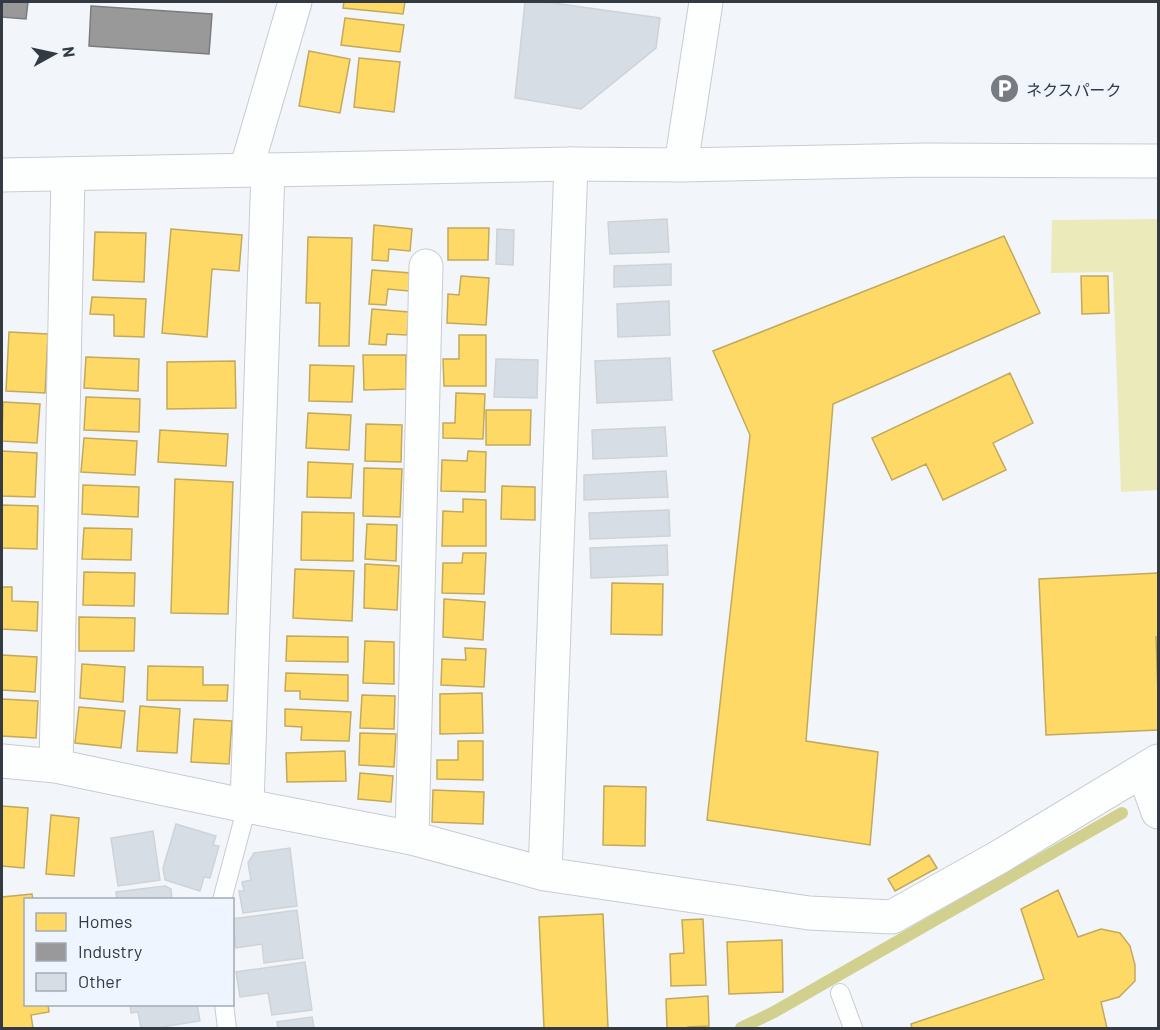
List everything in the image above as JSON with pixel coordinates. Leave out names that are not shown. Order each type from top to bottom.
[{"type":"street","points":[[247,806],[257,170],[296,2]]},
{"type":"street","points":[[681,165],[706,2]]},
{"type":"street","points":[[2,175],[571,164],[681,165],[926,160],[1158,161]]},
{"type":"street","points":[[545,874],[571,164]]},
{"type":"street","points":[[56,766],[68,174]]},
{"type":"street","points":[[412,838],[426,266]]},
{"type":"street","points":[[2,761],[56,766],[412,838],[545,874],[809,913],[892,917],[999,857],[1151,766],[1158,812]]},
{"type":"lane","points":[[223,898],[247,806]]},
{"type":"lane","points":[[840,993],[853,1029]]},
{"type":"lane","points":[[224,1006],[227,1029]]},
{"type":"green space","points":[[1158,219],[1158,490],[1121,492],[1113,272],[1051,273],[1052,220]]},
{"type":"building: Homes","points":[[344,2],[405,2],[403,14],[343,8]]},
{"type":"building: Homes","points":[[345,18],[404,25],[400,52],[341,45]]},
{"type":"building: Homes","points":[[309,51],[350,59],[340,113],[299,106]]},
{"type":"building: Homes","points":[[359,58],[400,62],[394,112],[354,107]]},
{"type":"building: Homes","points":[[374,225],[412,229],[410,251],[389,249],[388,261],[372,260]]},
{"type":"building: Homes","points":[[448,228],[489,228],[488,260],[448,260]]},
{"type":"building: Homes","points":[[171,229],[242,235],[239,271],[212,269],[207,337],[162,333]]},
{"type":"building: Homes","points":[[95,232],[146,233],[144,282],[93,280]]},
{"type":"building: Homes","points":[[1004,236],[1040,313],[833,404],[806,741],[878,752],[870,845],[707,820],[750,435],[713,351]]},
{"type":"building: Homes","points":[[308,237],[352,238],[349,346],[319,346],[320,303],[306,303]]},
{"type":"building: Homes","points":[[372,270],[411,273],[409,291],[388,289],[386,305],[369,304]]},
{"type":"building: Homes","points":[[461,276],[489,278],[486,325],[447,323],[448,294],[459,295]]},
{"type":"building: Homes","points":[[1081,276],[1108,276],[1109,313],[1082,314]]},
{"type":"building: Homes","points":[[92,297],[146,299],[144,337],[114,336],[114,315],[90,314]]},
{"type":"building: Homes","points":[[372,309],[409,312],[407,335],[387,334],[386,345],[369,344]]},
{"type":"building: Homes","points":[[9,332],[48,334],[45,393],[6,391]]},
{"type":"building: Homes","points":[[459,335],[486,335],[486,386],[444,386],[443,359],[459,359]]},
{"type":"building: Homes","points":[[363,355],[406,355],[406,389],[364,390]]},
{"type":"building: Homes","points":[[86,357],[139,359],[138,391],[84,388]]},
{"type":"building: Homes","points":[[235,361],[236,408],[167,409],[167,362]]},
{"type":"building: Homes","points":[[310,365],[354,366],[352,402],[309,401]]},
{"type":"building: Homes","points":[[1010,373],[1033,423],[993,443],[1006,470],[943,500],[926,464],[892,480],[872,438]]},
{"type":"building: Homes","points":[[456,393],[485,394],[483,439],[443,438],[443,423],[455,423]]},
{"type":"building: Homes","points":[[86,397],[140,399],[139,432],[84,430]]},
{"type":"building: Homes","points":[[3,402],[40,404],[37,443],[2,441]]},
{"type":"building: Homes","points":[[486,410],[531,410],[530,445],[486,445]]},
{"type":"building: Homes","points":[[308,413],[351,415],[349,450],[306,448]]},
{"type":"building: Homes","points":[[366,424],[402,425],[401,462],[365,461]]},
{"type":"building: Homes","points":[[160,430],[228,434],[226,466],[158,462]]},
{"type":"building: Homes","points":[[84,438],[137,441],[135,475],[81,472]]},
{"type":"building: Homes","points":[[2,451],[37,453],[35,497],[2,496]]},
{"type":"building: Homes","points":[[468,451],[486,452],[485,492],[441,491],[442,460],[467,461]]},
{"type":"building: Homes","points":[[308,462],[353,464],[351,498],[307,497]]},
{"type":"building: Homes","points":[[364,468],[402,469],[400,517],[363,516]]},
{"type":"building: Homes","points":[[175,479],[233,482],[228,614],[171,613]]},
{"type":"building: Homes","points":[[83,485],[139,487],[138,517],[82,514]]},
{"type":"building: Homes","points":[[502,486],[535,487],[535,520],[501,519]]},
{"type":"building: Homes","points":[[463,499],[486,500],[486,546],[442,546],[443,511],[463,512]]},
{"type":"building: Homes","points":[[2,505],[38,506],[37,549],[2,548]]},
{"type":"building: Homes","points":[[302,512],[354,513],[353,561],[301,560]]},
{"type":"building: Homes","points":[[367,524],[397,525],[396,561],[365,559]]},
{"type":"building: Homes","points":[[84,528],[132,529],[131,560],[82,559]]},
{"type":"building: Homes","points":[[463,553],[486,553],[484,594],[442,593],[443,563],[462,563]]},
{"type":"building: Homes","points":[[365,564],[399,566],[397,610],[364,608]]},
{"type":"building: Homes","points":[[295,569],[354,571],[352,621],[293,618]]},
{"type":"building: Homes","points":[[84,572],[135,573],[134,606],[83,605]]},
{"type":"building: Homes","points":[[1158,573],[1158,637],[1156,637],[1158,730],[1046,735],[1039,579]]},
{"type":"building: Homes","points":[[612,583],[663,584],[662,635],[611,634]]},
{"type":"building: Homes","points":[[2,587],[12,587],[12,601],[38,602],[37,631],[2,629]]},
{"type":"building: Homes","points":[[444,599],[485,602],[483,640],[443,637]]},
{"type":"building: Homes","points":[[79,617],[135,618],[134,651],[79,651]]},
{"type":"building: Homes","points":[[287,636],[348,637],[348,662],[286,661]]},
{"type":"building: Homes","points":[[365,641],[394,642],[394,684],[363,683]]},
{"type":"building: Homes","points":[[465,648],[486,649],[484,687],[441,685],[442,659],[466,660]]},
{"type":"building: Homes","points":[[2,655],[37,657],[35,692],[2,690]]},
{"type":"building: Homes","points":[[82,664],[125,667],[123,702],[80,698]]},
{"type":"building: Homes","points":[[148,666],[203,667],[203,685],[228,685],[227,701],[147,700]]},
{"type":"building: Homes","points":[[286,673],[348,675],[348,701],[300,699],[300,691],[285,691]]},
{"type":"building: Homes","points":[[482,693],[483,733],[440,734],[440,694]]},
{"type":"building: Homes","points":[[362,695],[395,696],[394,729],[360,728]]},
{"type":"building: Homes","points":[[2,699],[38,701],[36,738],[2,736]]},
{"type":"building: Homes","points":[[140,706],[180,709],[177,753],[137,751]]},
{"type":"building: Homes","points":[[79,707],[125,711],[121,748],[75,743]]},
{"type":"building: Homes","points":[[285,709],[351,712],[349,741],[301,740],[302,727],[285,726]]},
{"type":"building: Homes","points":[[194,719],[232,721],[229,764],[191,762]]},
{"type":"building: Homes","points":[[360,733],[396,734],[394,767],[359,765]]},
{"type":"building: Homes","points":[[458,741],[483,741],[483,780],[437,779],[437,760],[458,760]]},
{"type":"building: Homes","points":[[345,751],[346,781],[287,782],[286,753]]},
{"type":"building: Homes","points":[[360,773],[393,776],[391,802],[358,799]]},
{"type":"building: Homes","points":[[604,786],[646,787],[645,846],[603,845]]},
{"type":"building: Homes","points":[[433,790],[484,792],[483,824],[432,822]]},
{"type":"building: Homes","points":[[2,806],[28,808],[24,868],[2,866]]},
{"type":"building: Homes","points":[[51,815],[79,818],[74,876],[46,874]]},
{"type":"building: Homes","points":[[929,855],[937,868],[895,891],[888,879]]},
{"type":"building: Homes","points":[[1058,890],[1078,937],[1101,929],[1120,933],[1130,946],[1135,965],[1135,981],[1119,997],[1101,1002],[1107,1028],[912,1028],[911,1024],[1044,979],[1021,909]]},
{"type":"building: Homes","points":[[32,894],[33,898],[24,898],[24,1006],[48,1006],[49,1012],[31,1015],[33,1028],[2,1028],[2,897]]},
{"type":"building: Homes","points":[[603,914],[608,1028],[544,1028],[539,917]]},
{"type":"building: Homes","points":[[703,919],[706,985],[671,986],[670,954],[684,953],[682,920]]},
{"type":"building: Homes","points":[[782,940],[783,992],[729,994],[727,942]]},
{"type":"building: Homes","points":[[708,996],[709,1026],[667,1028],[666,999]]},
{"type":"building: Industry","points":[[2,2],[28,2],[26,19],[2,17]]},
{"type":"building: Industry","points":[[91,6],[212,14],[209,54],[89,46]]},
{"type":"building: Other","points":[[525,2],[546,2],[660,18],[656,48],[581,109],[515,98]]},
{"type":"building: Other","points":[[667,219],[669,252],[610,254],[608,222]]},
{"type":"building: Other","points":[[497,229],[514,230],[513,265],[496,264]]},
{"type":"building: Other","points":[[671,264],[671,285],[614,287],[614,266]]},
{"type":"building: Other","points":[[669,301],[670,335],[618,337],[617,304]]},
{"type":"building: Other","points":[[670,358],[672,400],[597,403],[595,361]]},
{"type":"building: Other","points":[[496,359],[538,360],[537,398],[494,397]]},
{"type":"building: Other","points":[[665,427],[667,456],[593,459],[592,430]]},
{"type":"building: Other","points":[[666,471],[668,497],[584,500],[584,475]]},
{"type":"building: Other","points":[[669,510],[670,536],[590,539],[589,513]]},
{"type":"building: Other","points":[[667,545],[668,575],[591,578],[590,548]]},
{"type":"building: Other","points":[[176,824],[216,836],[213,845],[219,846],[210,878],[204,877],[200,891],[165,880],[163,868]]},
{"type":"building: Other","points":[[153,831],[160,880],[118,886],[111,838]]},
{"type":"building: Other","points":[[290,848],[297,906],[243,913],[239,891],[244,891],[242,882],[251,880],[248,863],[254,853]]},
{"type":"building: Other","points":[[165,886],[171,889],[172,898],[117,898],[116,892]]},
{"type":"building: Other","points":[[297,910],[303,958],[264,963],[262,944],[236,948],[234,919]]},
{"type":"building: Other","points":[[305,962],[312,1010],[272,1015],[268,993],[240,997],[236,972]]},
{"type":"building: Other","points":[[130,1006],[197,1006],[200,1021],[141,1028],[138,1012],[131,1013]]},
{"type":"building: Other","points":[[312,1017],[314,1028],[278,1028],[277,1022]]},
{"type":"waterway","points":[[741,1028],[774,1012],[1122,813]]},
{"type":"place","name":"ネクスパーク","points":[[1005,89]]}]
